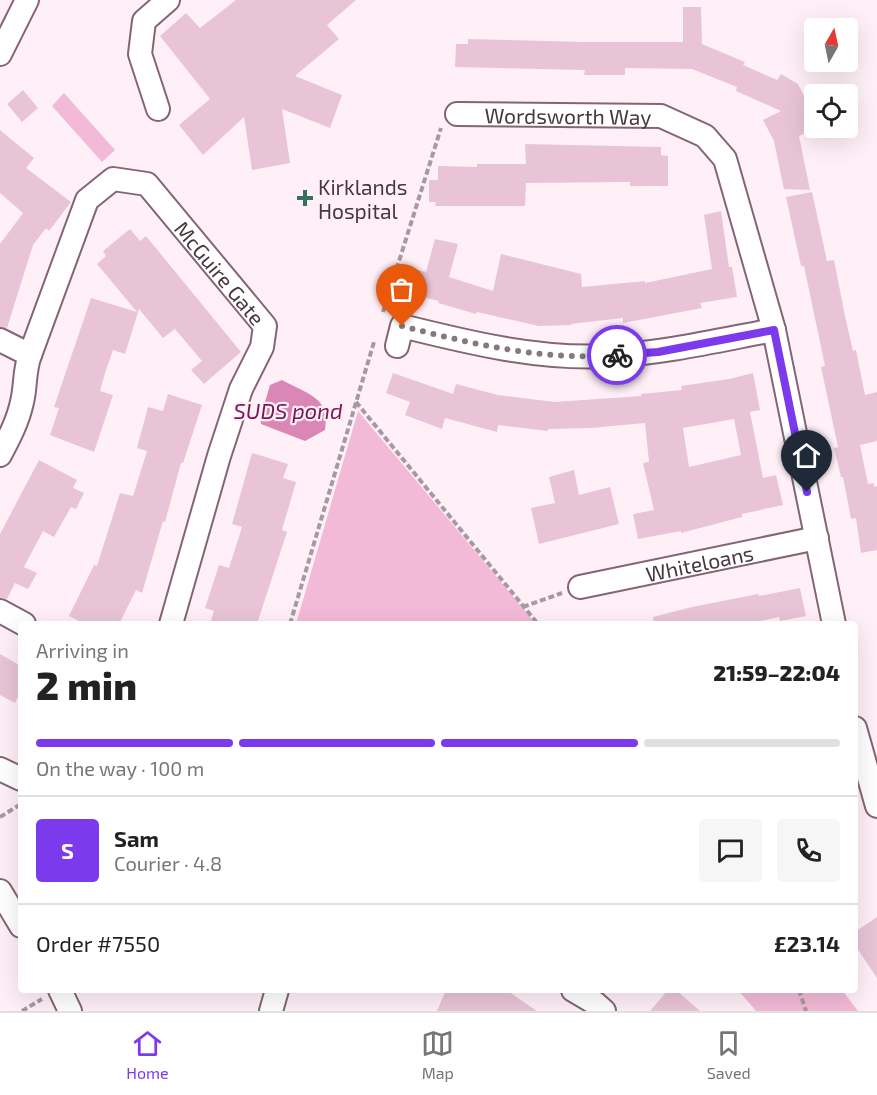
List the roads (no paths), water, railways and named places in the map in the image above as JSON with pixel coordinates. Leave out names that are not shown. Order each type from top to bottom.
[{"type":"street","points":[[0,54],[27,0]]},
{"type":"street","points":[[158,109],[140,54],[144,21],[168,0]]},
{"type":"street","name":"Wordsworth Way","points":[[457,114],[661,116],[705,136],[726,159],[774,330],[833,621]]},
{"type":"street","name":"McGuire Gate","points":[[0,455],[16,424],[26,364],[87,200],[113,178],[147,184],[265,326],[262,347],[241,389],[219,456],[172,621]]},
{"type":"street","points":[[394,330],[555,356],[588,356],[658,352],[774,330]]},
{"type":"street","points":[[0,340],[30,355]]},
{"type":"street","name":"Whiteloans","points":[[580,587],[817,538]]},
{"type":"street","points":[[0,611],[18,621]]},
{"type":"street","points":[[858,746],[877,806]]},
{"type":"street","points":[[0,769],[18,778]]},
{"type":"street","points":[[0,891],[18,921]]},
{"type":"street","points":[[61,993],[70,1011]]},
{"type":"street","points":[[271,1011],[276,993]]},
{"type":"street","points":[[578,993],[604,1011]]},
{"type":"water","name":"SUDS pond","points":[[282,380],[308,393],[321,403],[326,419],[325,430],[305,441],[261,424],[260,419],[270,385]]},
{"type":"place","name":"Kirklands Hospital","points":[[305,198]]}]
